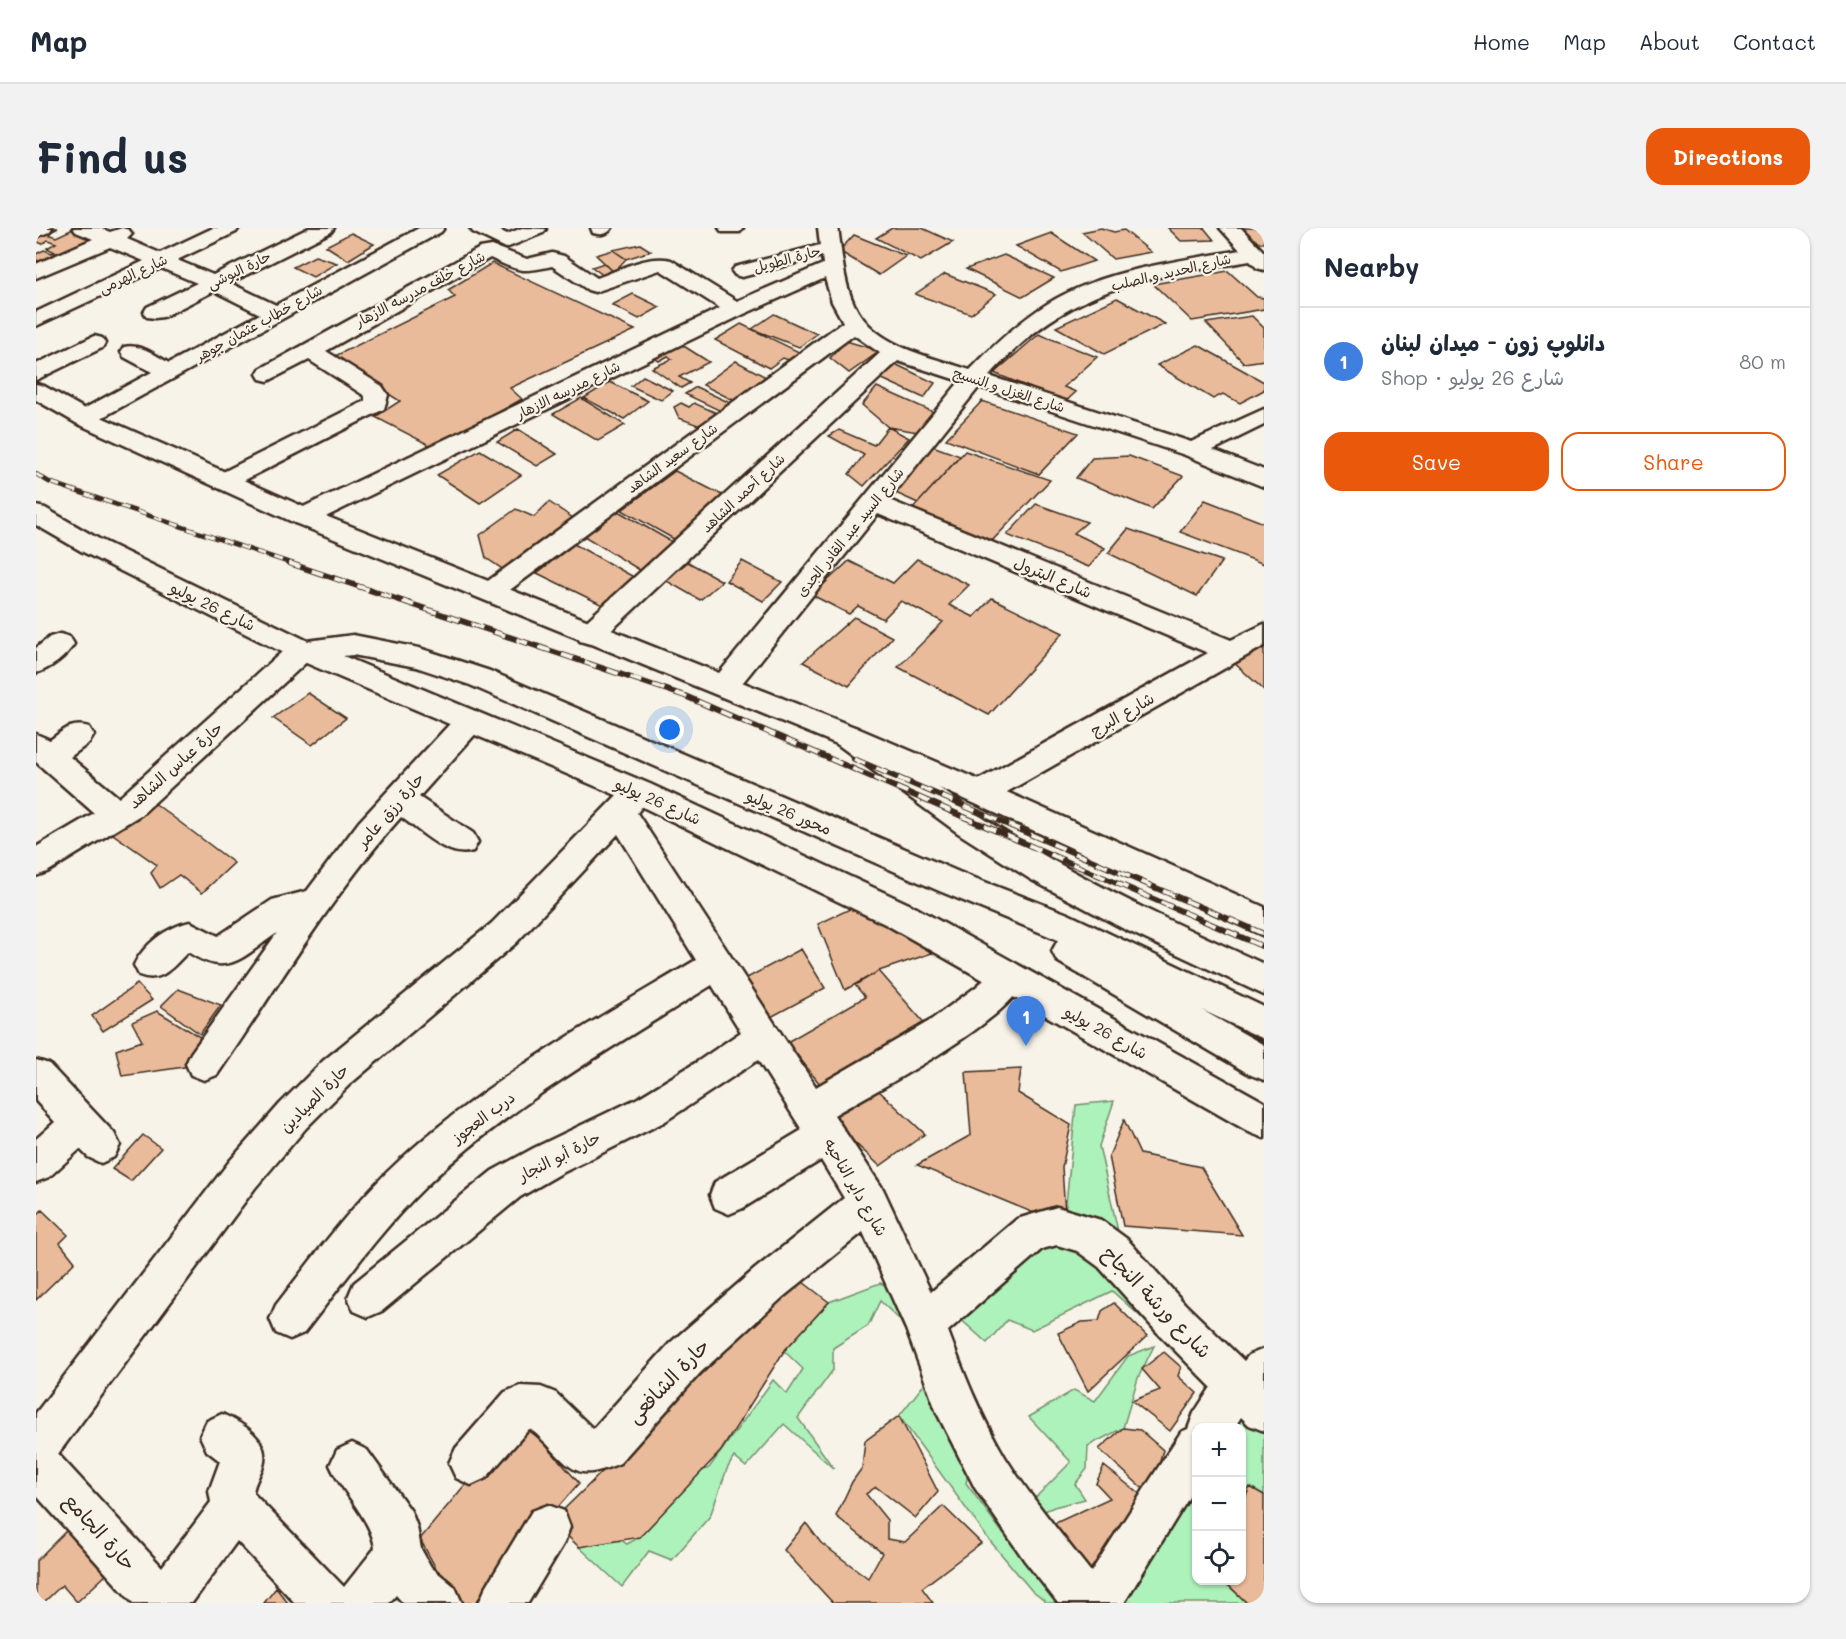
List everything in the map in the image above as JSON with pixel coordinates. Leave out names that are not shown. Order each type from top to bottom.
[{"type":"main road","points":[[36,231],[42,228]]},
{"type":"main road","points":[[83,228],[214,283],[276,313]]},
{"type":"main road","points":[[36,272],[135,228]]},
{"type":"main road","name":"شارع الهرمى","points":[[36,320],[229,228]]},
{"type":"main road","name":"حارة البوشى","points":[[155,312],[324,228]]},
{"type":"main road","name":"شارع خطاب عثمان جوهر","points":[[84,418],[434,228]]},
{"type":"main road","points":[[480,228],[506,242],[536,229]]},
{"type":"main road","points":[[1230,228],[1259,259]]},
{"type":"main road","name":"حارة الطويل","points":[[742,271],[832,241]]},
{"type":"main road","name":"شارع مدرسه الازهار","points":[[304,517],[736,309],[832,241]]},
{"type":"main road","name":"شارع الغزل و النسيج","points":[[832,241],[840,295],[848,317],[870,338],[895,351],[1193,450],[1264,479]]},
{"type":"main road","name":"شارع خلف مدرسه الازهار","points":[[268,374],[487,252],[494,252],[524,266],[545,260],[556,260],[595,286],[655,264],[664,264],[736,309]]},
{"type":"main road","name":"شارع الحديد و الصلب","points":[[975,379],[1021,331],[1048,312],[1086,292],[1148,274],[1259,259]]},
{"type":"main road","points":[[213,324],[235,336]]},
{"type":"main road","name":"شارع سعيد الشاهد","points":[[490,592],[855,324]]},
{"type":"main road","points":[[36,373],[94,342]]},
{"type":"main road","points":[[224,481],[376,404],[377,395],[374,391],[309,350]]},
{"type":"main road","name":"شارع أحمد الشاهد","points":[[590,634],[895,351]]},
{"type":"main road","points":[[132,352],[169,372]]},
{"type":"main road","name":"شارع السيد عبد القادر الجدى","points":[[725,685],[975,379]]},
{"type":"main road","points":[[36,391],[84,418],[304,517],[847,736],[980,793],[1264,922]]},
{"type":"main road","points":[[1193,450],[1264,416]]},
{"type":"main road","name":"شارع البترول","points":[[874,503],[1231,651]]},
{"type":"main road","name":"شارع 26 يوليو","points":[[36,514],[90,545],[302,650],[469,722],[630,802],[899,915],[1264,1121]]},
{"type":"main road","name":"شارع البرج","points":[[980,793],[1264,633]]},
{"type":"main road","points":[[36,663],[60,644]]},
{"type":"main road","name":"محور 26 يوليو","points":[[302,650],[353,645],[419,658],[460,671],[948,881],[1056,924],[1264,1024]]},
{"type":"main road","name":"حارة عباس الشاهد","points":[[36,863],[131,806],[302,650]]},
{"type":"main road","name":"حارة رزق عامر","points":[[204,1064],[317,902],[370,831],[469,722]]},
{"type":"main road","points":[[79,735],[43,751],[118,815]]},
{"type":"main road","points":[[847,736],[957,817],[1030,863],[1132,918],[1264,980]]},
{"type":"main road","points":[[398,799],[462,842]]},
{"type":"main road","name":"شارع داير الناحيه","points":[[630,802],[718,964],[869,1202],[925,1324],[952,1398],[990,1473],[1041,1545],[1087,1603]]},
{"type":"main road","name":"حارة الصيادين","points":[[36,1448],[242,1175],[293,1116],[336,1073],[504,933],[630,802]]},
{"type":"main road","points":[[948,881],[1264,1064]]},
{"type":"main road","points":[[151,965],[181,938],[190,936],[212,950],[222,952],[284,910],[317,902]]},
{"type":"main road","name":"درب العجوز","points":[[290,1319],[350,1241],[413,1173],[480,1116],[718,964]]},
{"type":"main road","points":[[729,1195],[819,1122],[988,999],[1010,978]]},
{"type":"main road","name":"حارة أبو النجار","points":[[368,1297],[506,1184],[547,1161],[651,1110],[710,1074],[765,1036]]},
{"type":"main road","points":[[36,1076],[91,1134],[36,1164]]},
{"type":"main road","name":"حارة الشافعى","points":[[471,1463],[520,1407],[541,1408],[584,1452],[604,1448],[685,1358],[769,1283],[869,1202]]},
{"type":"main road","name":"شارع ورشة النجاح","points":[[925,1324],[1031,1233],[1057,1226],[1087,1234],[1113,1253],[1172,1318],[1258,1391]]},
{"type":"main road","points":[[1212,1423],[1229,1396],[1258,1391]]},
{"type":"main road","points":[[222,1436],[242,1451],[244,1460],[230,1487],[235,1506],[327,1603]]},
{"type":"main road","points":[[1098,1603],[1192,1455]]},
{"type":"main road","name":"حارة الجامع","points":[[36,1462],[164,1602]]},
{"type":"main road","points":[[352,1466],[395,1527],[399,1555],[415,1583],[439,1603]]},
{"type":"main road","points":[[164,1602],[235,1506]]},
{"type":"main road","points":[[502,1603],[548,1527]]},
{"type":"main road","points":[[360,1603],[399,1555]]},
{"type":"green space","points":[[1114,1101],[1099,1146],[1121,1245],[1065,1214],[1076,1105]]},
{"type":"green space","points":[[1065,1232],[1264,1427],[1264,1495],[1250,1487],[1246,1496],[1246,1423],[1237,1423],[1229,1396],[1112,1291],[1032,1330],[1007,1320],[987,1343],[946,1306]]},
{"type":"green space","points":[[880,1283],[903,1292],[972,1458],[966,1483],[1002,1532],[1009,1519],[1072,1603],[1047,1603],[1032,1591],[986,1536],[899,1416],[929,1378],[899,1319],[880,1301],[868,1326],[833,1348],[833,1370],[798,1418],[834,1469],[784,1424],[746,1467],[734,1457],[727,1469],[710,1516],[672,1560],[649,1551],[622,1587],[579,1547],[598,1523],[627,1544],[640,1537],[691,1476],[709,1468],[773,1380],[787,1394],[803,1369],[784,1351],[829,1302]]},
{"type":"green space","points":[[1154,1346],[1138,1378],[1123,1428],[1088,1446],[1087,1469],[1075,1484],[1085,1499],[1054,1507],[1033,1516],[1027,1506],[1071,1462],[1029,1417],[1074,1390],[1095,1401],[1128,1356]]},
{"type":"green space","points":[[1187,1488],[1192,1494],[1192,1585],[1227,1585],[1247,1603],[1119,1603]]},
{"type":"building","points":[[47,228],[58,228],[47,234],[56,237],[73,229],[100,240],[49,264],[36,260],[36,254],[44,250],[55,252],[47,248],[56,243],[48,240],[42,244],[36,241],[36,234]]},
{"type":"building","points":[[892,228],[922,228],[953,242],[921,261],[876,238]]},
{"type":"building","points":[[1101,228],[1114,232],[1124,230],[1151,252],[1113,259],[1082,232]]},
{"type":"building","points":[[1168,228],[1204,228],[1214,240],[1181,241]]},
{"type":"building","points":[[1239,228],[1264,228],[1264,243],[1260,243]]},
{"type":"building","points":[[351,233],[374,244],[348,260],[326,246]]},
{"type":"building","points":[[1051,233],[1094,261],[1061,272],[1016,246]]},
{"type":"building","points":[[854,235],[906,256],[879,275],[839,251]]},
{"type":"building","points":[[640,244],[651,251],[626,259],[613,250]]},
{"type":"building","points":[[613,250],[626,259],[614,272],[596,255]]},
{"type":"building","points":[[1004,255],[1054,278],[1023,297],[966,269]]},
{"type":"building","points":[[315,256],[337,263],[313,277],[293,267]]},
{"type":"building","points":[[492,263],[635,330],[510,388],[522,399],[435,448],[375,417],[400,401],[331,358],[455,297],[448,290]]},
{"type":"building","points":[[604,263],[614,272],[604,276],[592,267]]},
{"type":"building","points":[[1228,271],[1257,297],[1264,298],[1264,309],[1192,321],[1153,284]]},
{"type":"building","points":[[945,274],[996,294],[971,314],[915,294]]},
{"type":"building","points":[[633,294],[660,307],[639,319],[612,305]]},
{"type":"building","points":[[1117,298],[1165,324],[1104,354],[1056,327]]},
{"type":"building","points":[[774,314],[817,334],[799,347],[752,329]]},
{"type":"building","points":[[1252,316],[1264,328],[1264,360],[1244,363],[1206,323]]},
{"type":"building","points":[[741,324],[803,354],[791,361],[783,358],[769,368],[715,340]]},
{"type":"building","points":[[1039,334],[1097,357],[1064,387],[1076,392],[1065,402],[994,373]]},
{"type":"building","points":[[846,341],[880,351],[849,373],[830,358]]},
{"type":"building","points":[[679,343],[709,362],[679,377],[690,383],[681,388],[652,368],[672,359],[668,356],[659,361],[647,353]]},
{"type":"building","points":[[1198,345],[1264,382],[1264,390],[1240,403],[1223,394],[1213,399],[1157,365]]},
{"type":"building","points":[[736,361],[766,377],[735,401],[703,385]]},
{"type":"building","points":[[897,365],[935,383],[924,398],[880,378]]},
{"type":"building","points":[[643,376],[673,391],[661,400],[631,386]]},
{"type":"building","points":[[610,382],[648,401],[624,419],[584,398]]},
{"type":"building","points":[[696,387],[737,406],[725,413],[685,394]]},
{"type":"building","points":[[877,387],[938,414],[924,433],[888,427],[862,405]]},
{"type":"building","points":[[581,398],[625,425],[598,441],[553,414]]},
{"type":"building","points":[[982,401],[1078,433],[1039,474],[946,439]]},
{"type":"building","points":[[681,403],[689,407],[694,403],[721,415],[703,427],[679,418],[674,407]]},
{"type":"building","points":[[888,427],[909,438],[864,486],[849,474],[864,455],[829,436],[839,430],[874,445]]},
{"type":"building","points":[[518,429],[557,454],[537,466],[497,442]]},
{"type":"building","points":[[927,444],[960,456],[918,503],[889,490]]},
{"type":"building","points":[[480,450],[521,475],[480,503],[437,475]]},
{"type":"building","points":[[965,451],[1050,480],[989,544],[909,513]]},
{"type":"building","points":[[1129,456],[1183,476],[1152,509],[1076,478],[1092,458]]},
{"type":"building","points":[[675,471],[730,499],[681,543],[622,510]]},
{"type":"building","points":[[1205,500],[1264,523],[1264,564],[1180,532]]},
{"type":"building","points":[[549,502],[576,520],[507,572],[486,558],[480,535],[516,509],[534,517]]},
{"type":"building","points":[[1036,504],[1087,522],[1074,533],[1105,548],[1089,567],[1007,535]]},
{"type":"building","points":[[618,511],[674,543],[643,572],[584,536]]},
{"type":"building","points":[[1128,529],[1222,561],[1197,596],[1108,553]]},
{"type":"building","points":[[574,544],[639,580],[609,608],[537,573]]},
{"type":"building","points":[[917,559],[969,585],[949,605],[974,617],[992,598],[1063,633],[989,715],[898,667],[943,622],[901,601],[883,619],[858,606],[849,614],[812,595],[849,561],[893,583]]},
{"type":"building","points":[[742,561],[782,582],[763,601],[726,581]]},
{"type":"building","points":[[688,562],[722,581],[700,600],[665,580]]},
{"type":"building","points":[[854,617],[892,637],[849,686],[803,662]]},
{"type":"building","points":[[1264,644],[1264,690],[1232,661]]},
{"type":"building","points":[[308,693],[346,718],[312,745],[273,718]]},
{"type":"building","points":[[153,802],[234,863],[202,893],[179,875],[160,888],[151,873],[157,865],[110,832]]},
{"type":"building","points":[[856,906],[896,926],[932,953],[879,971],[845,990],[818,924]]},
{"type":"building","points":[[801,949],[825,988],[769,1018],[745,979]]},
{"type":"building","points":[[879,971],[927,1026],[823,1088],[787,1042],[865,997],[855,985]]},
{"type":"building","points":[[137,984],[152,1000],[103,1031],[92,1016]]},
{"type":"building","points":[[178,989],[221,1005],[200,1034],[161,1006]]},
{"type":"building","points":[[157,1011],[205,1040],[191,1066],[122,1076],[116,1050],[142,1041],[132,1022]]},
{"type":"building","points":[[1021,1069],[1018,1093],[1071,1125],[1062,1167],[1065,1214],[1063,1225],[917,1165],[971,1135],[966,1072]]},
{"type":"building","points":[[877,1089],[925,1134],[880,1166],[828,1118],[835,1109],[848,1109]]},
{"type":"building","points":[[1124,1120],[1140,1154],[1201,1167],[1242,1235],[1123,1226],[1109,1156]]},
{"type":"building","points":[[143,1135],[161,1148],[131,1181],[112,1169]]},
{"type":"building","points":[[42,1210],[68,1235],[60,1243],[75,1262],[36,1300],[36,1216]]},
{"type":"building","points":[[799,1279],[829,1302],[784,1351],[721,1451],[640,1537],[579,1547],[552,1521]]},
{"type":"building","points":[[1114,1303],[1147,1336],[1088,1391],[1058,1333],[1082,1322],[1099,1321],[1102,1311]]},
{"type":"building","points":[[1164,1352],[1181,1367],[1178,1376],[1197,1393],[1170,1431],[1132,1401],[1160,1390],[1142,1369]]},
{"type":"building","points":[[899,1416],[938,1492],[916,1518],[876,1487],[866,1494],[887,1520],[887,1539],[905,1542],[943,1506],[981,1543],[922,1588],[933,1603],[833,1603],[784,1550],[806,1523],[821,1543],[868,1578],[882,1553],[836,1516],[852,1482],[862,1468],[865,1441]]},
{"type":"building","points":[[521,1417],[579,1483],[475,1603],[455,1603],[420,1539]]},
{"type":"building","points":[[1123,1428],[1140,1430],[1163,1450],[1150,1495],[1099,1449]]},
{"type":"building","points":[[1104,1466],[1146,1499],[1084,1592],[1038,1531],[1110,1498],[1096,1483]]},
{"type":"building","points":[[1250,1487],[1264,1495],[1264,1603],[1247,1603],[1228,1585],[1246,1585],[1246,1496]]},
{"type":"building","points":[[71,1526],[108,1573],[77,1602],[62,1585],[43,1603],[36,1603],[36,1561]]},
{"type":"building","points":[[276,1588],[288,1603],[264,1603]]},
{"type":"railway","points":[[36,474],[49,482],[293,564]]},
{"type":"railway","points":[[289,563],[685,696],[1264,947]]},
{"type":"railway","points":[[854,759],[1264,934]]},
{"type":"place","name":"دانلوپ زون - ميدان لبنان","points":[[1026,1046]]}]
